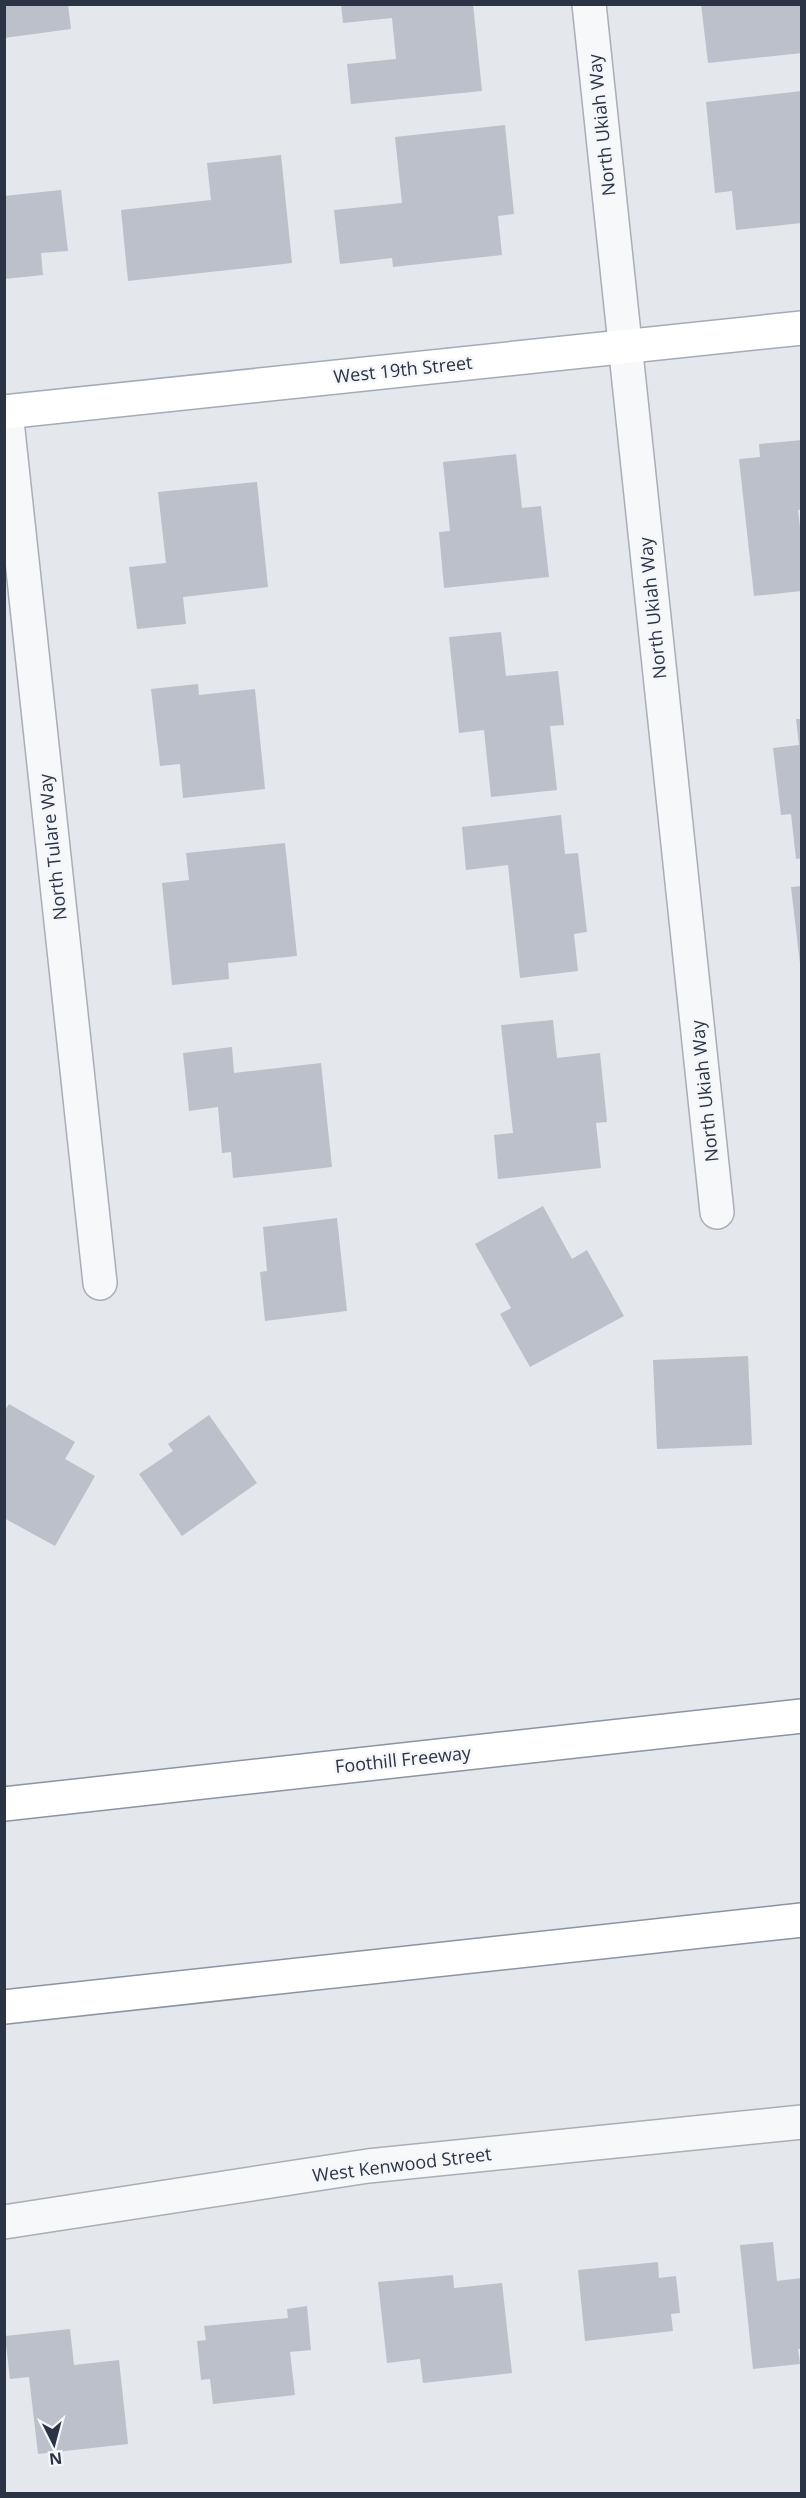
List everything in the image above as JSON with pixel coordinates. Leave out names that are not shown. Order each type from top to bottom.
[{"type":"main road","name":"West 19th Street","points":[[5,412],[801,328]]},
{"type":"main road","name":"Foothill Freeway","points":[[4,1803],[801,1716]]},
{"type":"main road","points":[[4,2007],[801,1920]]},
{"type":"street","name":"North Ukiah Way","points":[[589,4],[717,1212]]},
{"type":"street","name":"North Tulare Way","points":[[5,412],[100,1283]]},
{"type":"street","name":"West Kenwood Street","points":[[4,2222],[368,2166],[801,2122]]},
{"type":"building","points":[[4,4],[68,4],[71,29],[4,38]]},
{"type":"building","points":[[341,4],[473,4],[482,91],[351,104],[347,64],[396,59],[392,18],[343,23]]},
{"type":"building","points":[[701,4],[802,4],[802,53],[708,63]]},
{"type":"building","points":[[802,91],[802,223],[736,230],[732,191],[715,193],[706,102]]},
{"type":"building","points":[[505,125],[514,214],[498,216],[502,255],[393,267],[392,258],[340,264],[334,210],[402,203],[395,137]]},
{"type":"building","points":[[281,155],[292,263],[128,281],[121,210],[211,200],[207,163]]},
{"type":"building","points":[[61,190],[68,251],[41,253],[43,275],[4,279],[4,196]]},
{"type":"building","points":[[802,440],[802,509],[798,510],[802,544],[802,591],[754,596],[739,459],[760,457],[759,444]]},
{"type":"building","points":[[516,454],[522,508],[541,506],[549,577],[444,588],[439,532],[450,531],[443,462]]},
{"type":"building","points":[[257,482],[268,587],[183,597],[186,624],[137,629],[129,567],[166,563],[158,492]]},
{"type":"building","points":[[501,632],[506,676],[558,671],[564,725],[550,726],[557,790],[491,797],[484,730],[459,733],[449,637]]},
{"type":"building","points":[[198,684],[199,695],[255,689],[265,789],[183,798],[180,764],[160,766],[151,689]]},
{"type":"building","points":[[796,719],[802,719],[802,858],[796,859],[791,814],[781,815],[773,748],[799,745]]},
{"type":"building","points":[[561,815],[565,854],[578,853],[587,932],[574,934],[578,971],[520,978],[508,865],[466,870],[462,827]]},
{"type":"building","points":[[285,843],[297,956],[228,963],[229,979],[172,985],[162,883],[189,880],[186,853]]},
{"type":"building","points":[[802,886],[802,964],[800,964],[791,887]]},
{"type":"building","points":[[553,1020],[557,1058],[600,1053],[607,1122],[596,1123],[601,1168],[498,1179],[494,1135],[513,1133],[501,1025]]},
{"type":"building","points":[[232,1047],[234,1073],[321,1063],[332,1167],[233,1178],[231,1152],[222,1153],[218,1107],[189,1111],[183,1053]]},
{"type":"building","points":[[543,1206],[572,1259],[587,1250],[624,1316],[530,1367],[500,1314],[511,1308],[475,1244]]},
{"type":"building","points":[[337,1218],[347,1311],[265,1321],[260,1272],[267,1271],[263,1227]]},
{"type":"building","points":[[748,1356],[752,1445],[657,1449],[653,1360]]},
{"type":"building","points":[[9,1404],[75,1442],[65,1459],[95,1476],[55,1546],[4,1518],[4,1412]]},
{"type":"building","points":[[209,1415],[257,1483],[182,1536],[139,1474],[173,1451],[168,1444]]},
{"type":"building","points":[[773,2242],[777,2281],[802,2278],[802,2349],[798,2349],[800,2364],[753,2369],[740,2245]]},
{"type":"building","points":[[658,2262],[659,2278],[676,2276],[680,2313],[671,2314],[673,2331],[585,2341],[578,2270]]},
{"type":"building","points":[[453,2275],[454,2288],[502,2283],[512,2373],[423,2383],[420,2359],[387,2363],[378,2282]]},
{"type":"building","points":[[307,2306],[311,2350],[290,2352],[295,2395],[213,2404],[210,2379],[201,2380],[197,2341],[206,2340],[204,2326],[288,2318],[287,2309]]},
{"type":"building","points":[[70,2329],[74,2365],[119,2360],[128,2444],[38,2454],[29,2377],[10,2379],[5,2336]]}]
